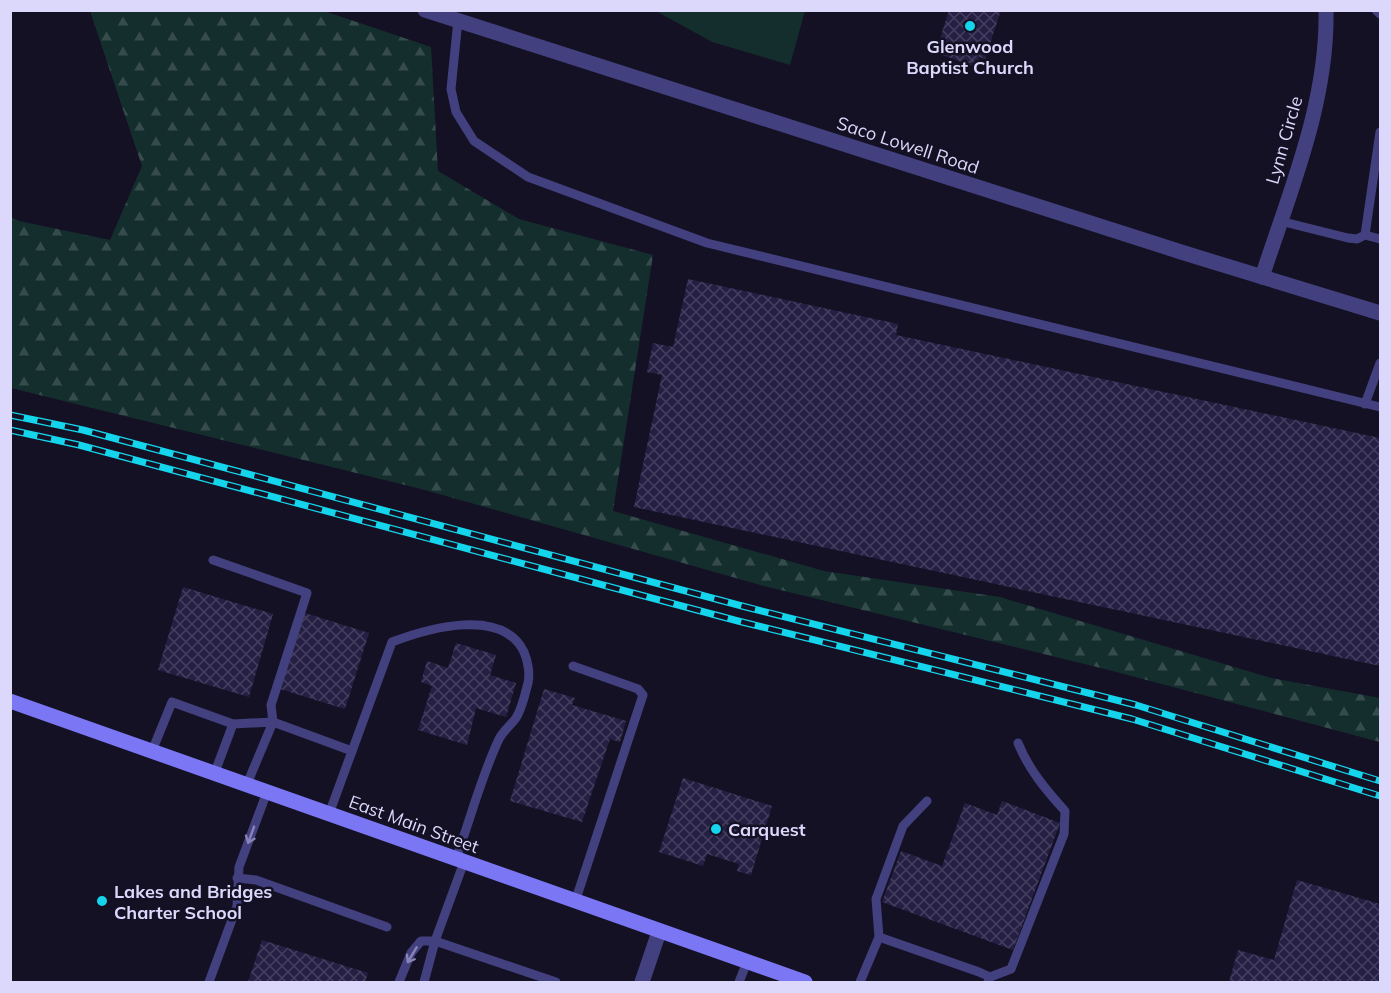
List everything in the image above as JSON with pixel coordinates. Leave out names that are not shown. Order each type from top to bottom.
[{"type":"main road","name":"East Main Street","points":[[10,701],[805,982]]},
{"type":"street","name":"Saco Lowell Road","points":[[424,10],[1380,313]]},
{"type":"street","name":"Lynn Circle","points":[[1262,277],[1322,78],[1326,10]]},
{"type":"street","points":[[642,982],[659,932]]},
{"type":"lane","points":[[1376,10],[1380,14]]},
{"type":"lane","points":[[458,20],[451,89],[456,112],[474,141],[528,177],[707,243],[1380,407]]},
{"type":"lane","points":[[1365,235],[1380,132]]},
{"type":"lane","points":[[1280,221],[1348,238],[1357,239],[1365,235],[1380,239]]},
{"type":"lane","points":[[1365,404],[1380,363]]},
{"type":"lane","points":[[213,560],[307,593],[271,705],[273,722],[248,784]]},
{"type":"lane","points":[[329,814],[392,642],[412,634],[471,626],[504,630],[518,640],[527,659],[528,681],[517,716],[500,737],[424,982]]},
{"type":"lane","points":[[573,666],[638,689],[643,695],[574,902]]},
{"type":"lane","points":[[152,751],[172,702],[233,724],[273,722],[352,751]]},
{"type":"lane","points":[[215,772],[233,724]]},
{"type":"lane","points":[[879,937],[989,980],[1011,969],[1064,834],[1065,811],[1042,785],[1024,759],[1018,743]]},
{"type":"lane","points":[[209,982],[237,906],[237,878],[267,792]]},
{"type":"lane","points":[[860,982],[879,937],[876,899],[903,826],[927,801]]},
{"type":"lane","points":[[237,878],[256,880],[387,927]]},
{"type":"lane","points":[[399,982],[411,953],[421,941],[435,941],[556,982]]},
{"type":"lane","points":[[740,982],[747,962]]},
{"type":"green space","points":[[90,11],[324,11],[431,47],[438,171],[519,219],[653,255],[613,511],[824,571],[1000,597],[1271,678],[1380,698],[1380,742],[1105,669],[764,586],[425,490],[11,388],[11,217],[19,221],[110,240],[142,166]]},
{"type":"green space","points":[[656,11],[805,11],[790,65],[712,42]]},
{"type":"building","name":"Glenwood Baptist Church","points":[[949,10],[1001,10],[985,59],[979,57],[976,67],[942,55],[946,44],[939,42]]},
{"type":"building","points":[[688,279],[898,324],[896,335],[1380,438],[1380,666],[634,507],[662,375],[647,372],[653,343],[673,347]]},
{"type":"building","points":[[183,587],[273,614],[249,697],[158,670]]},
{"type":"building","points":[[305,613],[369,633],[345,709],[280,689]]},
{"type":"building","points":[[456,643],[496,655],[490,675],[516,683],[506,717],[476,708],[467,745],[418,730],[432,686],[421,682],[427,661],[448,668]]},
{"type":"building","points":[[544,689],[575,698],[572,705],[626,721],[620,742],[610,739],[582,822],[510,801]]},
{"type":"building","name":"Carquest","points":[[683,778],[772,806],[751,875],[737,871],[739,864],[707,854],[703,866],[659,852]]},
{"type":"building","points":[[1002,801],[1060,823],[1013,950],[882,902],[901,851],[942,866],[965,803],[997,815]]},
{"type":"building","points":[[1297,880],[1380,904],[1380,982],[1229,982],[1238,950],[1274,960]]},
{"type":"building","points":[[262,940],[368,973],[365,982],[248,982]]},
{"type":"railway","points":[[10,415],[83,430],[742,606],[1136,705],[1380,781]]},
{"type":"railway","points":[[10,430],[79,445],[738,621],[1132,719],[1380,796]]},
{"type":"place","name":"Glenwood Baptist Church","points":[[970,26]]},
{"type":"place","name":"Carquest","points":[[716,829]]},
{"type":"place","name":"Lakes and Bridges Charter School","points":[[102,901]]}]
